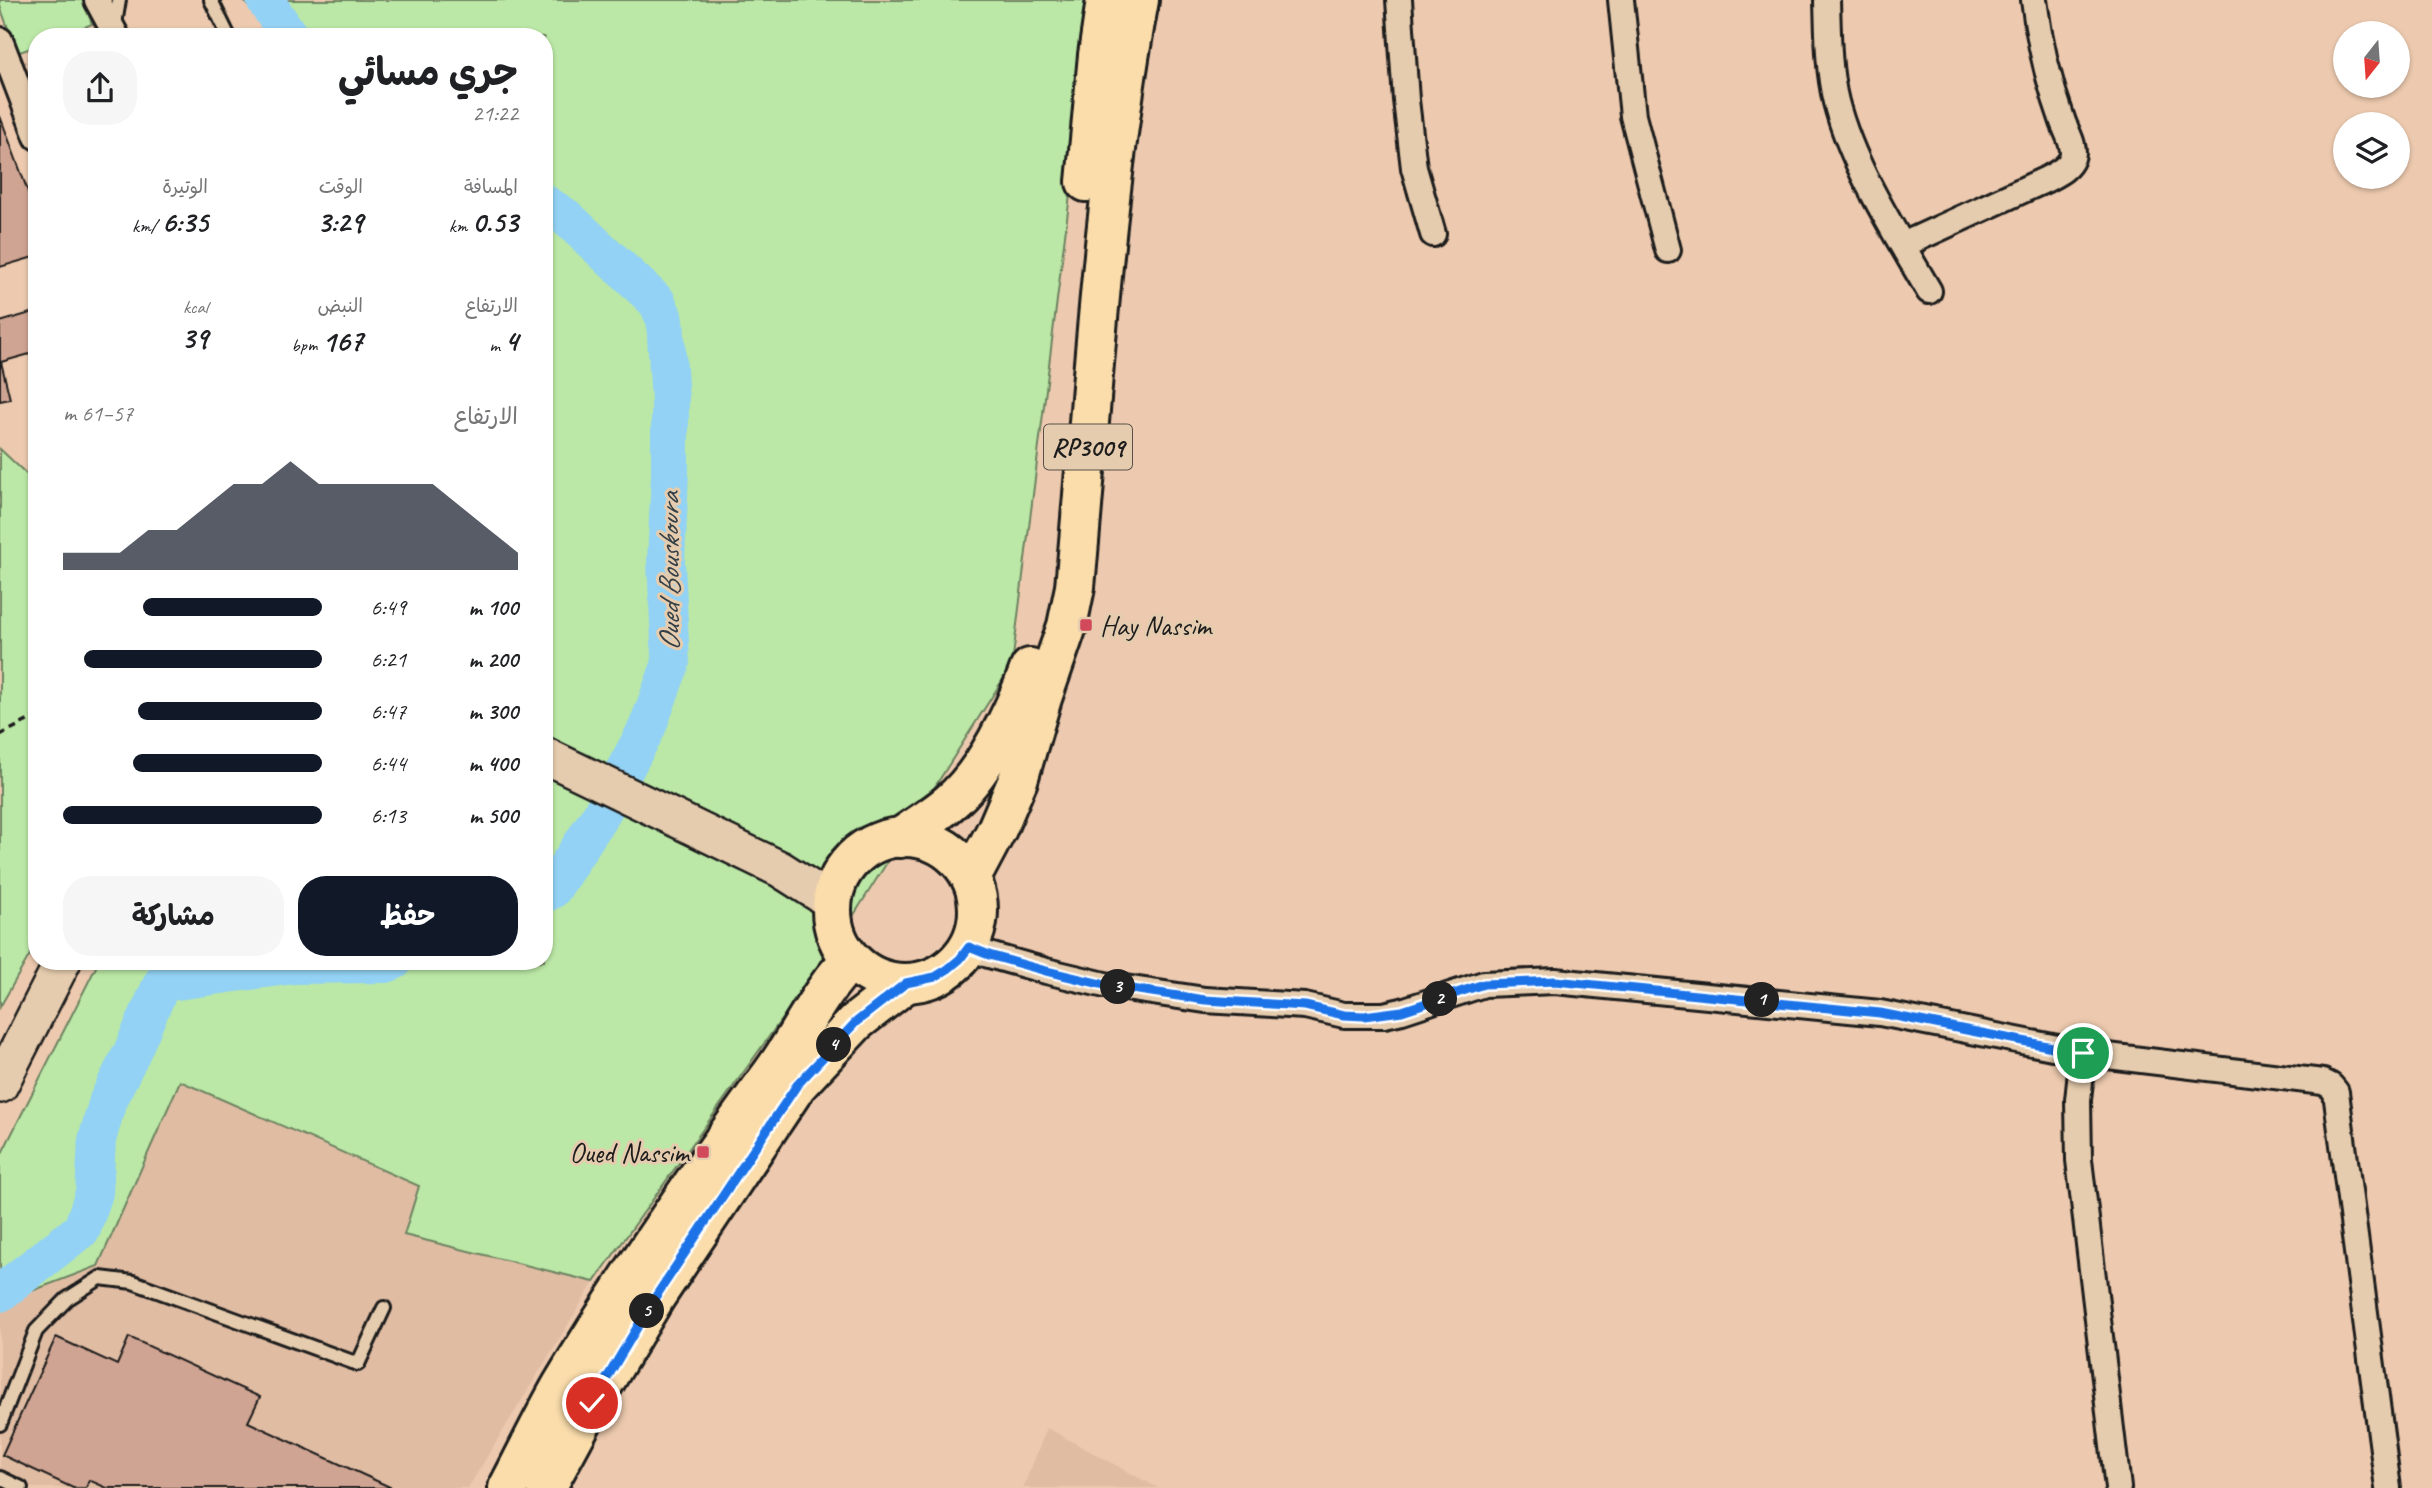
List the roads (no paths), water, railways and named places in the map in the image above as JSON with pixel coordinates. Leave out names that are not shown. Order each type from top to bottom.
[{"type":"main road","name":"RP3009","points":[[900,838],[951,802],[981,767],[1024,684],[1049,600],[1055,565],[1064,414],[1094,97],[1106,0]]},
{"type":"main road","name":"RP3009","points":[[971,878],[997,830],[1018,780],[1067,626],[1075,587],[1105,228],[1126,69],[1139,0]]},
{"type":"main road","name":"RP3009","points":[[921,839],[941,847],[953,855],[971,878],[979,913],[976,931],[960,959],[942,973],[921,982],[906,983],[876,977],[852,960],[838,940],[833,921],[837,888],[852,860],[882,841],[921,839]]},
{"type":"main road","points":[[508,1488],[561,1387],[635,1268],[709,1159],[782,1060],[831,980],[852,960]]},
{"type":"main road","name":"RP3009","points":[[546,1488],[592,1403],[656,1296],[797,1085],[856,1022],[906,983]]},
{"type":"street","points":[[97,0],[112,28]]},
{"type":"street","points":[[1399,0],[1414,168],[1433,234]]},
{"type":"street","points":[[1621,0],[1633,116],[1668,250]]},
{"type":"street","points":[[1827,0],[1829,54],[1835,100],[1850,144],[1929,291]]},
{"type":"street","points":[[1903,245],[2047,179],[2067,166],[2071,159],[2073,150],[2038,32],[2035,0]]},
{"type":"street","points":[[0,40],[28,113]]},
{"type":"street","points":[[553,759],[797,877],[837,888]]},
{"type":"street","points":[[969,947],[1000,959],[1105,985],[1205,1000],[1305,1006],[1344,1015],[1402,1011],[1484,984],[1555,981],[1880,1013],[2083,1053],[2323,1082],[2336,1092],[2388,1488]]},
{"type":"street","points":[[0,1085],[58,970]]},
{"type":"street","points":[[2083,1053],[2078,1100],[2079,1160],[2118,1488]]},
{"type":"lane","points":[[116,28],[118,0]]},
{"type":"lane","points":[[211,0],[225,28]]},
{"type":"lane","points":[[0,1424],[36,1331],[67,1299],[100,1278],[133,1282],[358,1364],[384,1308]]},
{"type":"lane","points":[[0,1478],[21,1488]]},
{"type":"waterway","points":[[265,0],[284,28]]},
{"type":"waterway","name":"Oued Bouskoura","points":[[553,209],[566,217],[657,302],[665,320],[670,402],[666,562],[671,663],[647,728],[601,814],[553,888]]},
{"type":"waterway","name":"Oued Bouskoura","points":[[0,1293],[82,1229],[94,1193],[97,1140],[108,1100],[162,983],[257,970]]},
{"type":"place","name":"Hay Nassim","points":[[1086,625]]},
{"type":"place","name":"Oued Nassim","points":[[703,1152]]}]
